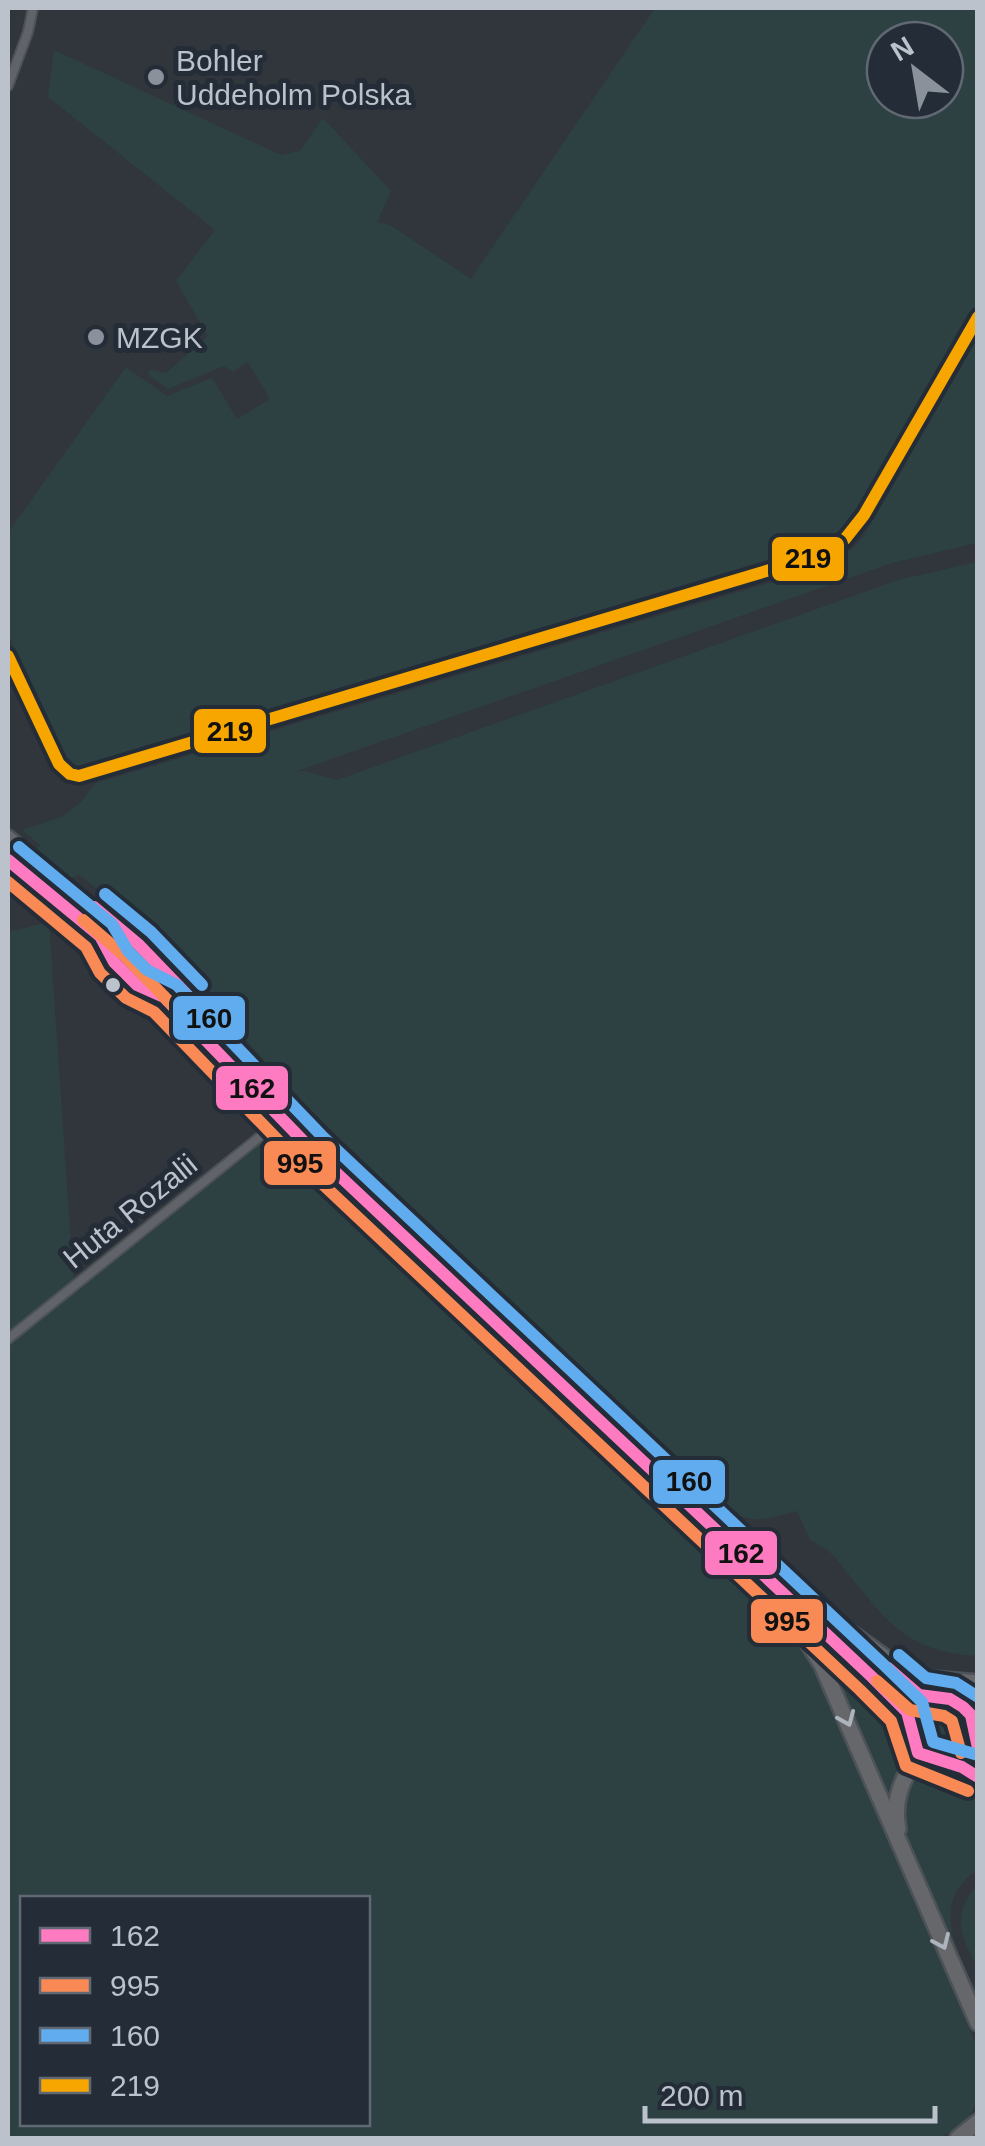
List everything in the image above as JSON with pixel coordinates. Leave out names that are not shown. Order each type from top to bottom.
[{"type":"highway","points":[[736,1551],[791,1614],[822,1665],[978,2023]]},
{"type":"highway","points":[[850,1633],[905,1672],[920,1678],[978,1684]]},
{"type":"highway","points":[[907,1861],[896,1805],[905,1774],[918,1753]]},
{"type":"highway","points":[[958,2138],[978,2122]]},
{"type":"street","points":[[8,86],[33,8]]},
{"type":"street","points":[[8,656],[64,770],[88,775],[820,555],[845,539],[864,516],[978,316]]},
{"type":"street","points":[[12,839],[138,944],[313,1124],[514,1320],[910,1688],[929,1699],[946,1698],[970,1704],[976,1747],[952,1763]]},
{"type":"street","points":[[8,860],[126,958],[282,1118],[901,1705],[909,1718],[912,1743],[918,1753],[929,1761],[962,1765],[978,1777]]},
{"type":"street","name":"Huta Rozalii","points":[[8,1339],[282,1118]]},
{"type":"street","points":[[909,1718],[929,1699]]},
{"type":"green space","points":[[655,8],[977,8],[977,307],[848,528],[831,544],[96,767],[94,763],[77,766],[68,761],[8,634],[8,533],[126,367],[167,396],[212,378],[237,419],[270,399],[248,362],[232,372],[224,366],[168,389],[147,374],[151,370],[166,373],[208,336],[176,281],[215,230],[48,97],[54,50],[281,155],[300,151],[323,118],[391,191],[377,222],[390,225],[471,279]]},
{"type":"green space","points":[[977,339],[977,543],[892,563],[294,772],[337,780],[898,580],[977,562],[977,1656],[935,1649],[890,1622],[833,1555],[810,1540],[797,1511],[759,1519],[737,1514],[289,1089],[192,978],[114,902],[79,875],[8,899],[8,859],[41,846],[22,830],[62,817],[96,783],[826,566],[864,536]]},
{"type":"green space","points":[[49,922],[74,1289],[281,1126],[712,1538],[776,1611],[829,1692],[977,2048],[977,2092],[963,2124],[935,2138],[8,2138],[8,932]]},
{"type":"green space","points":[[839,1658],[897,1712],[904,1754],[890,1816],[833,1668]]},
{"type":"green space","points":[[933,1707],[954,1710],[964,1721],[967,1746],[945,1757],[930,1752],[916,1716]]},
{"type":"green space","points":[[916,1766],[960,1777],[977,1789],[977,1870],[954,1897],[951,1912],[955,1944],[977,1991],[977,2000],[910,1846],[905,1806]]},
{"type":"green space","points":[[977,1886],[977,1966],[961,1925],[964,1905]]},
{"type":"transit line","name":"219","points":[[8,656],[59,764],[79,776],[820,555],[845,539],[864,515],[978,317]]},
{"type":"transit line","name":"160","points":[[19,847],[112,924],[128,951],[147,970],[177,985],[322,1136],[922,1702],[933,1742],[978,1755]]},
{"type":"transit line","name":"162","points":[[8,860],[100,936],[114,962],[137,985],[164,997],[310,1148],[872,1677],[907,1712],[918,1753],[962,1767],[978,1777]]},
{"type":"transit line","name":"995","points":[[8,882],[86,947],[100,973],[126,998],[154,1012],[298,1161],[860,1690],[891,1721],[906,1766],[968,1791]]},
{"type":"transit line","name":"160","points":[[105,894],[151,932],[202,985]]},
{"type":"transit line","name":"162","points":[[94,907],[138,944],[189,997]]},
{"type":"transit line","name":"995","points":[[83,920],[176,1009]]},
{"type":"transit line","name":"160","points":[[899,1655],[926,1678],[956,1683],[978,1697]]},
{"type":"transit line","name":"162","points":[[888,1668],[919,1695],[950,1699],[963,1707],[971,1715],[978,1748]]},
{"type":"transit line","name":"995","points":[[877,1681],[910,1710],[952,1721],[961,1753]]},
{"type":"place","name":"Bohler Uddeholm Polska","points":[[156,77]]},
{"type":"place","name":"MZGK","points":[[96,337]]}]
